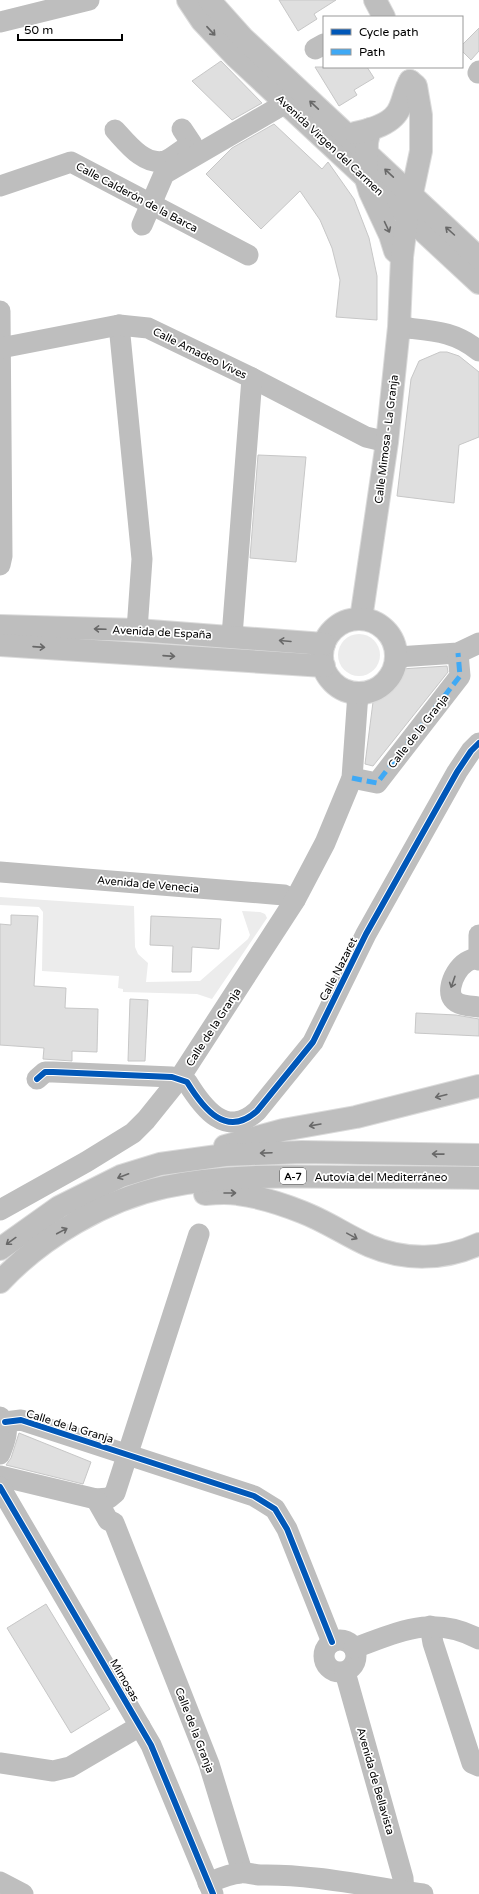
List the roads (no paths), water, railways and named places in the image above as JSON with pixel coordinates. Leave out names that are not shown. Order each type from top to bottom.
[{"type":"main road","name":"Avenida Virgen del Carmen","points":[[188,0],[202,21],[236,57],[407,218],[479,283]]},
{"type":"main road","name":"Avenida Virgen del Carmen","points":[[209,0],[243,38],[479,258]]},
{"type":"main road","points":[[408,74],[406,88],[395,116],[375,127],[366,152],[366,178],[370,192],[390,235],[394,251],[402,257],[409,251],[412,242],[417,237],[427,235]]},
{"type":"main road","name":"Calle Mimosa - La Granja","points":[[361,619],[387,442],[399,327],[402,257],[407,218],[421,151],[421,115],[416,86],[408,74]]},
{"type":"main road","points":[[343,132],[355,133],[390,122],[399,124],[408,128],[419,142],[421,151]]},
{"type":"main road","points":[[361,619],[382,627],[390,635],[395,645],[397,657],[395,668],[385,683],[370,692],[358,693],[347,691],[336,686],[328,677],[322,655],[324,644],[329,635],[338,626],[349,621],[361,619]]},
{"type":"main road","name":"Avenida de España","points":[[0,626],[137,630],[324,644]]},
{"type":"main road","name":"Avenida de España","points":[[0,645],[324,666]]},
{"type":"main road","points":[[160,1164],[283,1130],[356,1118],[479,1086]]},
{"type":"main road","name":"Autovía del Mediterráneo","points":[[0,1249],[59,1207],[121,1176],[160,1164],[225,1155],[294,1152],[478,1155]]},
{"type":"main road","name":"Autovía del Mediterráneo","points":[[0,1282],[18,1262],[56,1234],[122,1201],[164,1188],[241,1177],[473,1178]]},
{"type":"main road","points":[[122,1201],[157,1201],[203,1194],[237,1193],[270,1201],[303,1213],[335,1226],[369,1246],[400,1255],[427,1258],[451,1255],[479,1244]]},
{"type":"street","points":[[0,22],[89,0]]},
{"type":"street","points":[[142,225],[164,174],[286,103]]},
{"type":"street","points":[[115,130],[130,147],[142,156],[154,160],[165,161],[187,137],[213,131],[221,131],[231,136]]},
{"type":"street","name":"Calle Calderón de la Barca","points":[[0,186],[72,162],[248,255]]},
{"type":"street","points":[[0,311],[2,556],[0,565]]},
{"type":"street","points":[[119,325],[142,559],[137,630]]},
{"type":"street","name":"Calle Amadeo Vives","points":[[1,348],[119,325],[148,328],[252,378],[366,438],[387,442]]},
{"type":"street","points":[[399,327],[451,334],[466,341],[479,351]]},
{"type":"street","points":[[232,636],[252,378]]},
{"type":"street","points":[[397,657],[458,653],[479,643]]},
{"type":"street","name":"Calle de la Granja","points":[[352,778],[377,783],[460,676],[458,653]]},
{"type":"street","name":"Calle de la Granja","points":[[0,1210],[86,1162],[133,1133],[146,1120],[179,1079],[295,900],[325,843],[352,778],[358,693]]},
{"type":"street","name":"Calle Nazaret","points":[[179,1079],[187,1082],[196,1096],[209,1111],[223,1121],[242,1121],[258,1111],[313,1042],[366,934],[457,772],[471,751],[479,743]]},
{"type":"street","name":"Avenida de Venecia","points":[[0,872],[284,895],[295,900]]},
{"type":"street","points":[[479,935],[479,958],[472,959],[464,963],[453,980],[450,992],[452,998],[457,1002],[479,1007]]},
{"type":"street","points":[[37,1079],[45,1072],[172,1077],[179,1079]]},
{"type":"street","name":"Calle de la Granja","points":[[199,1234],[129,1455],[107,1496],[117,1519],[114,1523],[209,1764],[240,1865],[249,1874]]},
{"type":"street","points":[[0,1454],[7,1431],[2,1420]]},
{"type":"street","name":"Calle de la Granja","points":[[2,1420],[21,1420],[129,1455]]},
{"type":"street","points":[[129,1455],[254,1496],[275,1509],[287,1529],[332,1642]]},
{"type":"street","points":[[0,1476],[107,1496]]},
{"type":"street","name":"Mimosas","points":[[0,1487],[151,1745],[211,1890]]},
{"type":"street","points":[[354,1648],[419,1626],[448,1628],[469,1633],[479,1639]]},
{"type":"street","points":[[430,1626],[433,1643],[472,1763],[479,1766]]},
{"type":"street","points":[[342,1640],[351,1644],[354,1648],[356,1653],[355,1662],[353,1667],[345,1672],[334,1671],[326,1665],[324,1655],[325,1650],[332,1642],[342,1640]]},
{"type":"street","name":"Avenida de Bellavista","points":[[345,1672],[403,1878],[410,1893]]},
{"type":"street","points":[[0,1763],[53,1771],[70,1767],[140,1726]]},
{"type":"street","points":[[192,1846],[211,1860],[249,1874],[288,1874],[410,1893]]},
{"type":"street","points":[[211,1890],[254,1879],[249,1874]]},
{"type":"street","points":[[0,1882],[23,1894]]}]
